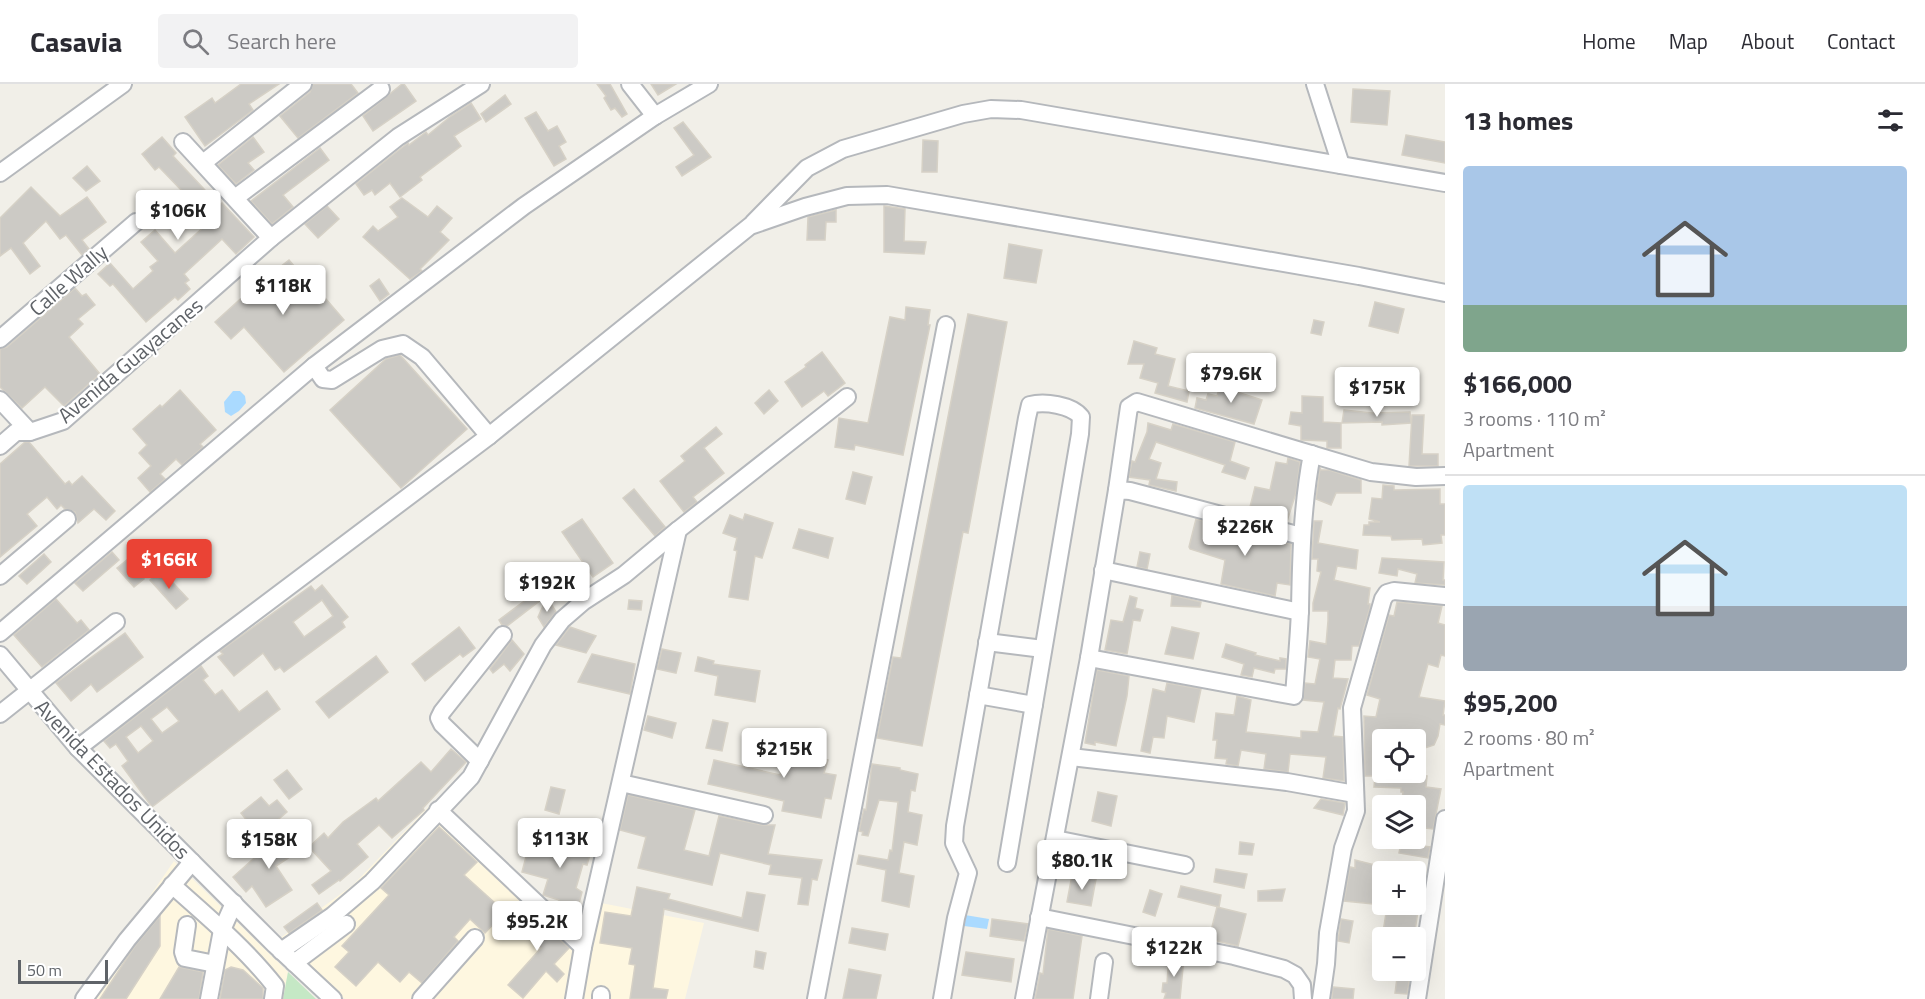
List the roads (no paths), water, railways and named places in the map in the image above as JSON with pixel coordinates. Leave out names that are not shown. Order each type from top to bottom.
[{"type":"street","points":[[203,163],[303,84]]},
{"type":"street","name":"Avenida Guayacanes","points":[[0,446],[16,432],[30,432],[63,421],[272,238],[398,137],[481,84]]},
{"type":"street","points":[[630,84],[655,116]]},
{"type":"street","points":[[0,633],[314,366],[524,206],[655,116],[709,84]]},
{"type":"street","points":[[1315,84],[1341,165]]},
{"type":"street","points":[[0,173],[117,86]]},
{"type":"street","points":[[235,198],[381,89]]},
{"type":"street","points":[[78,748],[489,436],[750,226],[807,168],[843,149],[963,114],[991,109],[1021,110],[1445,183]]},
{"type":"street","points":[[183,142],[272,238]]},
{"type":"street","points":[[750,226],[805,207],[847,196],[887,195],[1445,293]]},
{"type":"street","name":"Calle Wally","points":[[0,339],[136,222]]},
{"type":"street","points":[[816,999],[946,325]]},
{"type":"street","points":[[314,366],[323,378],[332,380],[382,349],[403,344],[422,357],[489,436]]},
{"type":"street","points":[[281,951],[332,916],[372,882],[471,777],[543,645],[562,620],[584,601],[624,575],[847,397]]},
{"type":"street","points":[[0,400],[30,432]]},
{"type":"street","points":[[942,999],[956,918],[968,873],[954,843],[955,826],[1026,417],[1030,405],[1040,402],[1076,410],[1081,417],[1080,434],[1007,863]]},
{"type":"street","points":[[1024,999],[1089,658],[1129,407],[1137,402],[1371,472],[1416,477],[1445,476]]},
{"type":"street","points":[[1089,658],[1294,696],[1300,612],[1301,536],[1312,454]]},
{"type":"street","points":[[1117,490],[1130,491],[1301,536]]},
{"type":"street","points":[[0,576],[67,519]]},
{"type":"street","points":[[574,999],[583,947],[678,530]]},
{"type":"street","points":[[1103,570],[1300,612]]},
{"type":"street","points":[[1322,999],[1328,933],[1343,848],[1356,811],[1352,708],[1383,599],[1387,593],[1394,591],[1445,596]]},
{"type":"street","points":[[0,714],[116,622]]},
{"type":"street","points":[[480,761],[442,724],[440,718],[442,712],[503,635]]},
{"type":"street","points":[[987,642],[1043,649]]},
{"type":"street","name":"Avenida Estados Unidos","points":[[0,655],[78,748],[281,951],[333,999]]},
{"type":"street","points":[[978,695],[1034,705]]},
{"type":"street","points":[[1071,757],[1287,782],[1356,794]]},
{"type":"street","points":[[621,783],[764,815]]},
{"type":"street","points":[[438,810],[583,947]]},
{"type":"street","points":[[1418,999],[1445,819]]},
{"type":"street","points":[[1055,839],[1185,865]]},
{"type":"street","points":[[84,999],[127,940],[192,862]]},
{"type":"street","points":[[172,885],[222,930],[275,986],[273,999]]},
{"type":"street","points":[[209,999],[222,930],[234,903]]},
{"type":"street","points":[[1040,917],[1234,956],[1284,969],[1295,975],[1302,985],[1303,999]]},
{"type":"street","points":[[294,963],[346,924]]},
{"type":"street","points":[[187,925],[183,952],[185,958],[215,964]]},
{"type":"street","points":[[421,999],[475,938]]},
{"type":"street","points":[[1099,999],[1104,962]]},
{"type":"water","points":[[233,391],[240,391],[245,396],[246,403],[231,416],[225,412],[224,402]]},
{"type":"water","points":[[965,915],[989,919],[987,929],[964,926]]}]
